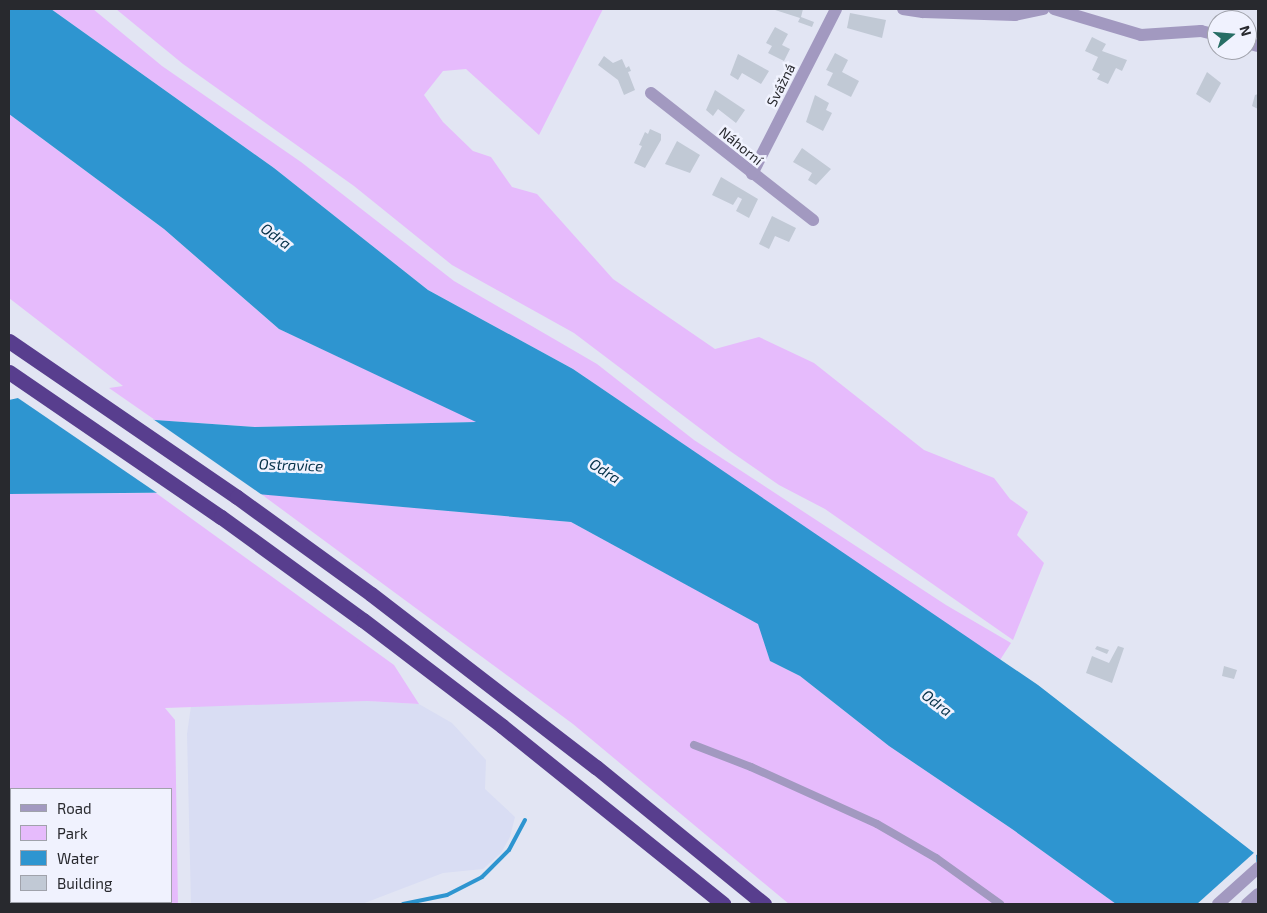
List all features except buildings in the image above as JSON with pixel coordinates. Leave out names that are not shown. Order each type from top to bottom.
[{"type":"highway","points":[[9,341],[237,497],[503,694],[764,904]]},
{"type":"highway","points":[[9,372],[221,517],[502,726],[724,904]]},
{"type":"street","name":"Svážná","points":[[752,174],[836,9]]},
{"type":"street","points":[[903,9],[923,12],[1015,15],[1043,9]]},
{"type":"street","points":[[1054,9],[1141,35],[1201,31],[1207,32]]},
{"type":"street","name":"Náhorní","points":[[651,93],[813,220]]},
{"type":"street","points":[[1218,904],[1258,868]]},
{"type":"street","points":[[1247,904],[1258,894]]},
{"type":"lane","points":[[694,745],[760,770],[877,824],[936,858],[1000,904]]},
{"type":"shaded area","points":[[367,701],[419,704],[452,723],[486,760],[485,789],[515,817],[510,837],[501,853],[483,869],[443,873],[362,904],[191,904],[187,734],[191,706]]},
{"type":"green space","points":[[51,9],[93,9],[162,66],[301,162],[454,281],[597,364],[694,440],[946,605],[1011,643],[1000,660],[573,369],[428,290],[274,168]]},
{"type":"green space","points":[[116,9],[603,9],[539,135],[466,69],[443,71],[424,95],[443,122],[473,151],[491,157],[512,187],[537,194],[613,279],[715,349],[759,337],[814,363],[924,450],[994,478],[1010,499],[1028,512],[1017,535],[1044,563],[1013,640],[825,509],[779,485],[730,451],[574,333],[452,265],[354,186],[183,64]]},
{"type":"green space","points":[[9,114],[164,229],[279,329],[478,422],[255,427],[155,420],[109,388],[123,386],[9,298]]},
{"type":"green space","points":[[156,493],[394,665],[419,704],[367,701],[165,708],[175,720],[178,904],[126,903],[172,903],[172,788],[10,788],[9,898],[9,494]]},
{"type":"green space","points":[[261,494],[571,522],[759,624],[770,661],[800,676],[889,746],[1012,829],[1116,904],[789,904],[573,724]]},
{"type":"water","points":[[9,9],[51,9],[274,168],[428,290],[573,369],[1038,685],[1258,856],[1258,904],[1116,904],[1012,829],[889,746],[800,676],[770,661],[758,624],[571,522],[235,492],[9,494],[9,400],[18,398],[155,420],[255,427],[476,422],[279,329],[164,229],[9,114]]},
{"type":"pier","points":[[15,396],[150,417],[265,497],[160,495]]},
{"type":"pier","points":[[1256,851],[1258,904],[1197,904]]},
{"type":"waterway","points":[[403,904],[447,895],[482,877],[509,850],[525,820]]},
{"type":"waterway","points":[[14,904],[43,904]]},
{"type":"water label","name":"Odra","points":[[276,236]]},
{"type":"water label","name":"Ostravice","points":[[291,465]]},
{"type":"water label","name":"Odra","points":[[605,471]]},
{"type":"water label","name":"Odra","points":[[937,703]]}]
